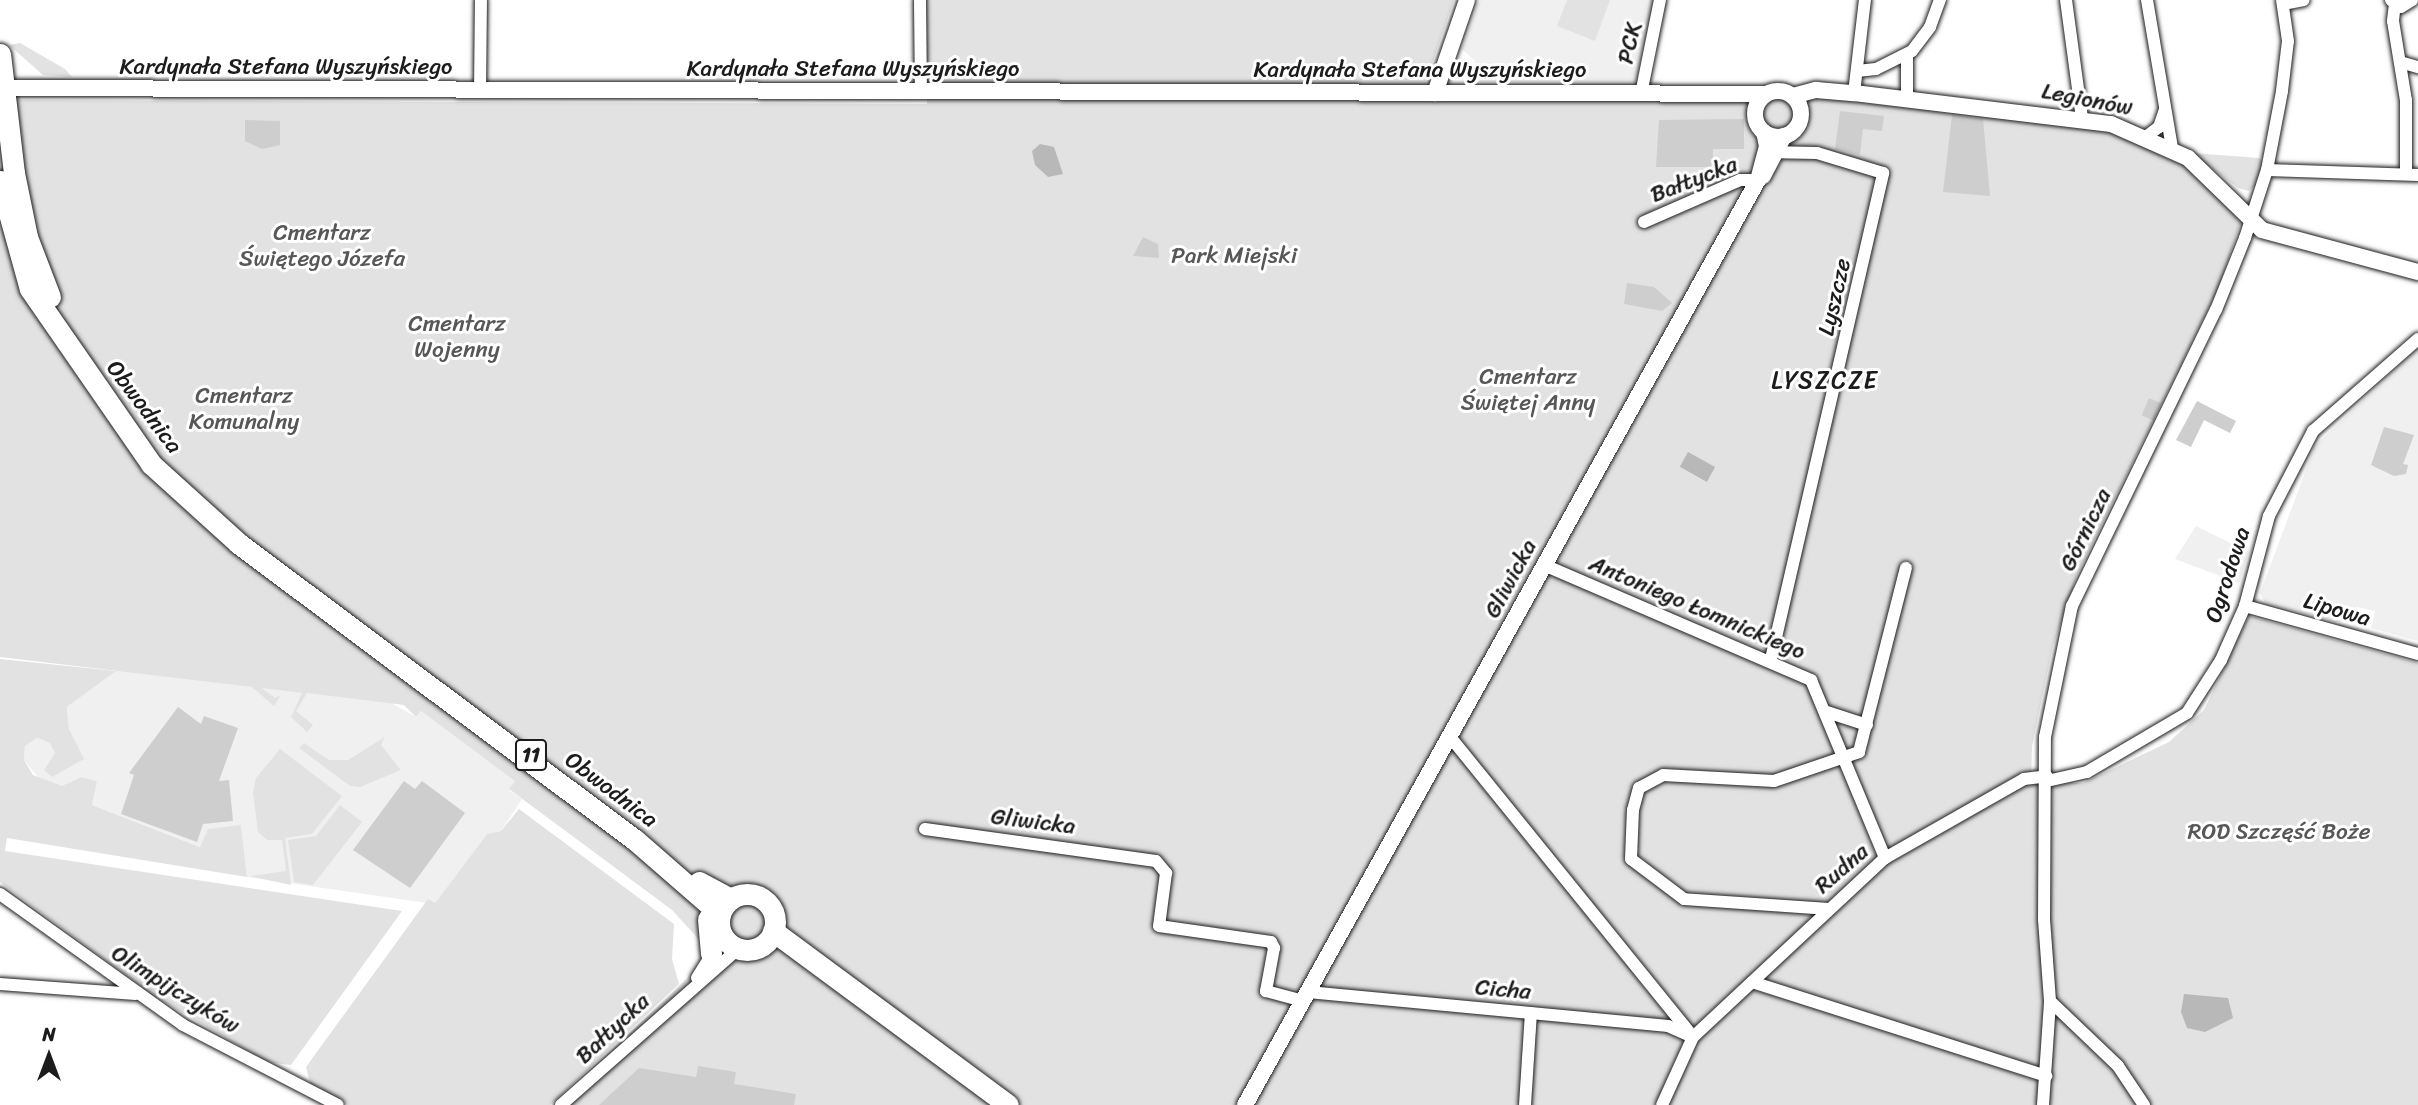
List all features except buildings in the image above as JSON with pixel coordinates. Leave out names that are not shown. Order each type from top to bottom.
[{"type":"highway","name":"Obwodnica","points":[[0,54],[2,88],[27,237],[79,363]]},
{"type":"highway","name":"Obwodnica","points":[[0,181],[30,289],[116,421],[183,496],[400,666],[688,884],[726,906]]},
{"type":"highway","name":"Obwodnica","points":[[331,612],[701,883],[726,906]]},
{"type":"highway","points":[[688,884],[706,910],[724,946]]},
{"type":"highway","points":[[724,946],[726,906],[748,894],[764,901],[773,914],[768,938]]},
{"type":"highway","points":[[768,938],[993,1105]]},
{"type":"highway","points":[[724,946],[768,938],[1008,1105]]},
{"type":"street","points":[[480,90],[481,0]]},
{"type":"street","points":[[920,0],[921,92]]},
{"type":"street","points":[[1435,93],[1467,0]]},
{"type":"street","name":"PCK","points":[[1641,94],[1660,0]]},
{"type":"street","points":[[1854,93],[1865,0]]},
{"type":"street","points":[[1857,71],[1876,69],[1907,55],[1930,27],[1940,0]]},
{"type":"street","points":[[2066,0],[2082,118]]},
{"type":"street","points":[[2147,0],[2172,148]]},
{"type":"street","points":[[2282,2],[2304,0]]},
{"type":"street","name":"Górnicza","points":[[2043,1105],[2050,1001],[2044,920],[2047,778],[2045,737],[2072,606],[2216,310],[2251,219],[2267,170],[2288,41],[2282,2]]},
{"type":"street","points":[[2267,170],[2412,175],[2393,2],[2413,4]]},
{"type":"street","points":[[1907,55],[1908,98]]},
{"type":"street","points":[[2400,62],[2418,67]]},
{"type":"street","name":"Kardynała Stefana Wyszyńskiego","points":[[2,88],[1766,94]]},
{"type":"street","points":[[1800,113],[1833,92]]},
{"type":"street","name":"Legionów","points":[[1793,96],[1833,92],[1908,98],[2082,118],[2147,136],[2172,148],[2206,173],[2251,219],[2277,234],[2418,272]]},
{"type":"street","name":"Kardynała Stefana Wyszyńskiego","points":[[1707,94],[1738,100],[1755,111]]},
{"type":"street","points":[[1766,94],[1793,96],[1800,113],[1796,128],[1784,136],[1764,132],[1755,111],[1766,94]]},
{"type":"street","points":[[2147,136],[2159,127],[2165,110]]},
{"type":"street","name":"Gliwicka","points":[[1758,180],[1767,146],[1764,132]]},
{"type":"street","name":"Gliwicka","points":[[1245,1105],[1451,738],[1758,180],[1778,152],[1784,136]]},
{"type":"street","name":"Lyszcze","points":[[1771,659],[1883,173],[1798,150],[1778,152]]},
{"type":"street","name":"Bałtycka","points":[[1644,222],[1740,180],[1758,180]]},
{"type":"street","name":"Ogrodowa","points":[[2047,778],[2087,772],[2187,713],[2221,660],[2245,606],[2269,516],[2313,431],[2418,340]]},
{"type":"street","name":"Antoniego Łomnickiego","points":[[1544,565],[1771,659],[1811,680],[1827,712],[1885,858]]},
{"type":"street","points":[[1829,909],[1684,899],[1637,866],[1628,850],[1636,797],[1650,778],[1683,774],[1774,781],[1859,752],[1906,568]]},
{"type":"street","name":"Lipowa","points":[[2245,606],[2418,654]]},
{"type":"street","points":[[1827,712],[1867,725]]},
{"type":"street","points":[[1451,738],[1693,1037],[1662,1105]]},
{"type":"street","name":"Rudna","points":[[1693,1037],[1885,858],[2024,779],[2047,778]]},
{"type":"street","name":"Gliwicka","points":[[925,829],[1156,861],[1166,873],[1159,926],[1270,942],[1274,948],[1266,990],[1306,996]]},
{"type":"street","name":"Olimpijczyków","points":[[0,894],[136,995],[219,1045],[338,1105]]},
{"type":"street","name":"Bałtycka","points":[[561,1105],[693,985],[724,946]]},
{"type":"street","name":"Bałtycka","points":[[693,985],[724,946]]},
{"type":"street","points":[[1752,982],[2046,1076]]},
{"type":"street","points":[[0,984],[136,995]]},
{"type":"street","name":"Cicha","points":[[1306,996],[1668,1026],[1693,1037]]},
{"type":"street","points":[[2050,1001],[2118,1066],[2144,1105]]},
{"type":"street","points":[[1525,1105],[1531,1013]]},
{"type":"shaded area","points":[[1479,0],[1654,0],[1637,82],[1480,82],[1475,61],[1462,49]]},
{"type":"shaded area","points":[[1040,144],[1054,147],[1063,174],[1048,177],[1035,165],[1032,151]]},
{"type":"shaded area","points":[[2418,348],[2418,641],[2371,628],[2375,611],[2356,607],[2355,620],[2336,622],[2265,603],[2260,593],[2315,446]]},
{"type":"shaded area","points":[[1688,452],[1715,467],[1707,482],[1680,467]]},
{"type":"shaded area","points":[[2196,526],[2249,552],[2239,583],[2175,559]]},
{"type":"shaded area","points":[[127,629],[379,696],[416,717],[421,711],[516,781],[509,790],[522,799],[501,831],[487,834],[434,904],[247,877],[241,825],[201,847],[92,805],[97,781],[81,777],[63,786],[42,782],[24,760],[25,746],[37,738],[51,743],[55,753],[44,770],[83,759],[69,729],[67,707],[116,671]]},
{"type":"shaded area","points":[[2184,994],[2228,998],[2233,1018],[2205,1032],[2187,1028],[2181,1012]]},
{"type":"green space","points":[[926,0],[1454,0],[1424,87],[1855,88],[2128,121],[2186,152],[2247,203],[2219,287],[2077,575],[2053,646],[2032,746],[2031,782],[2083,783],[2169,742],[2204,710],[2249,616],[2418,663],[2418,1105],[555,1105],[731,936],[726,922],[731,909],[605,825],[699,907],[705,946],[672,910],[509,789],[515,781],[421,711],[416,717],[404,705],[307,693],[296,711],[313,725],[307,732],[291,717],[302,693],[262,688],[275,698],[281,695],[274,706],[252,687],[0,657],[0,100],[927,104]]},
{"type":"green space","points":[[1567,0],[1610,0],[1595,41],[1557,26]]},
{"type":"green space","points":[[20,43],[65,69],[72,77],[43,75],[9,45]]},
{"type":"green space","points":[[2192,153],[2259,158],[2263,163],[2257,184],[2249,191],[2238,188]]},
{"type":"green space","points":[[0,659],[116,671],[67,707],[69,729],[84,759],[52,777],[44,770],[55,753],[50,743],[37,738],[25,746],[24,760],[33,775],[62,786],[81,777],[97,781],[92,805],[200,847],[208,829],[241,825],[247,877],[7,838],[5,851],[402,911],[291,1065],[267,1062],[154,996],[0,882]]},
{"type":"green space","points":[[385,737],[381,745],[401,770],[360,787],[350,786],[299,748],[304,743],[329,760],[348,760]]},
{"type":"green space","points":[[280,749],[342,796],[312,834],[285,838],[291,885],[250,876],[286,871],[282,840],[267,840],[258,832],[253,792],[256,778]]},
{"type":"green space","points":[[340,805],[362,822],[313,885],[294,882],[288,840],[316,836]]},
{"type":"green space","points":[[519,809],[674,924],[672,959],[679,984],[550,1105],[348,1105],[311,1087],[306,1067],[428,899],[435,903],[487,834],[501,831]]},
{"type":"district","name":"LYSZCZE","points":[[1825,381]]},
{"type":"park label","name":"Cmentarz Świętego Józefa","points":[[322,246]]},
{"type":"park label","name":"Park Miejski","points":[[1234,256]]},
{"type":"park label","name":"Cmentarz Wojenny","points":[[457,337]]},
{"type":"park label","name":"Cmentarz Świętej Anny","points":[[1528,390]]},
{"type":"park label","name":"Cmentarz Komunalny","points":[[244,409]]},
{"type":"park label","name":"ROD Szczęść Boże","points":[[2279,832]]}]
